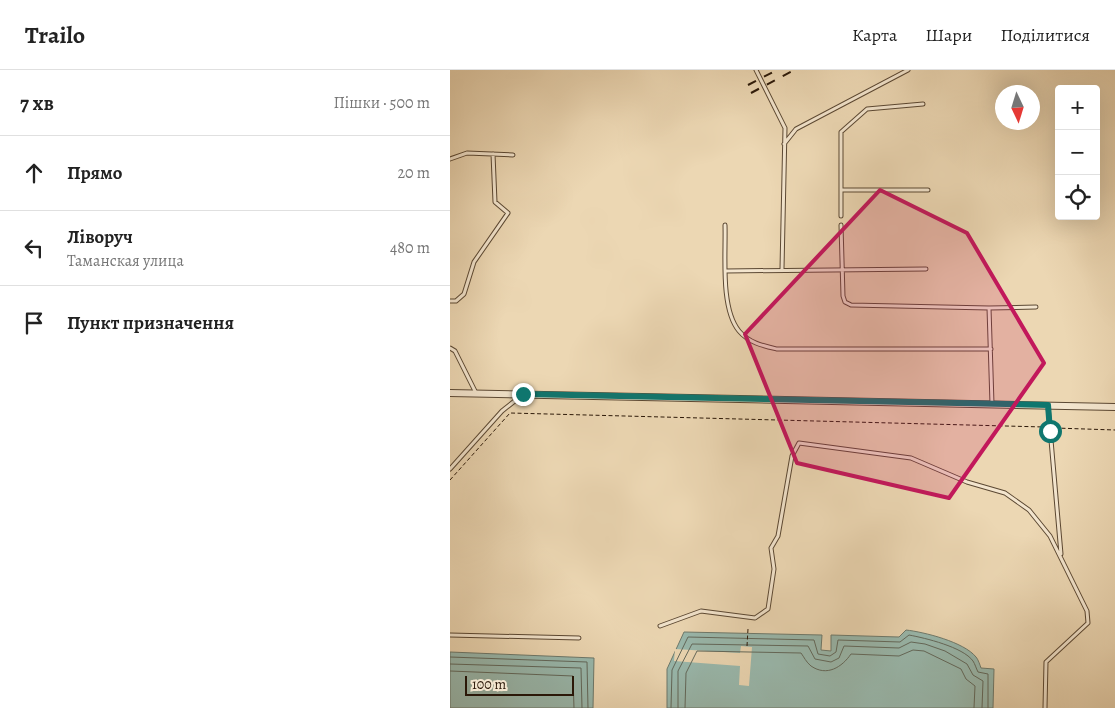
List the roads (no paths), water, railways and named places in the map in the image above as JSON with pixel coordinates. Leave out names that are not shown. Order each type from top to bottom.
[{"type":"street","points":[[450,393],[1115,407]]},
{"type":"lane","points":[[756,70],[785,128],[782,269]]},
{"type":"lane","points":[[784,145],[796,128],[908,70]]},
{"type":"lane","points":[[841,216],[841,132],[867,110],[923,104]]},
{"type":"lane","points":[[450,159],[467,153],[513,155]]},
{"type":"lane","points":[[450,301],[456,301],[464,294],[474,262],[508,213],[495,202],[494,154]]},
{"type":"lane","points":[[841,190],[928,190]]},
{"type":"lane","points":[[725,225],[726,292],[732,317],[739,331],[755,343],[777,349],[991,349]]},
{"type":"lane","points":[[841,225],[843,296],[845,302],[850,305],[989,308],[1036,306]]},
{"type":"lane","points":[[726,271],[926,269]]},
{"type":"lane","points":[[989,308],[992,404]]},
{"type":"lane","points":[[450,348],[455,351],[476,393]]},
{"type":"lane","points":[[450,469],[502,411],[523,394]]},
{"type":"lane","points":[[1048,405],[1062,556]]},
{"type":"lane","points":[[660,626],[701,611],[755,618],[768,609],[774,569],[771,548],[778,536],[792,456],[799,443],[911,458],[968,482],[1005,493],[1029,510],[1050,536],[1062,556],[1087,611],[1088,623],[1046,662],[1045,708]]},
{"type":"lane","points":[[450,635],[579,638]]},
{"type":"water","points":[[906,630],[933,635],[953,642],[977,658],[981,668],[994,669],[993,708],[667,708],[667,669],[684,632],[822,635],[821,650],[831,651],[831,635],[899,637]]},
{"type":"water","points":[[450,652],[594,658],[593,708],[450,708]]},
{"type":"railway","points":[[748,85],[777,70]]},
{"type":"railway","points":[[751,93],[794,70]]}]
